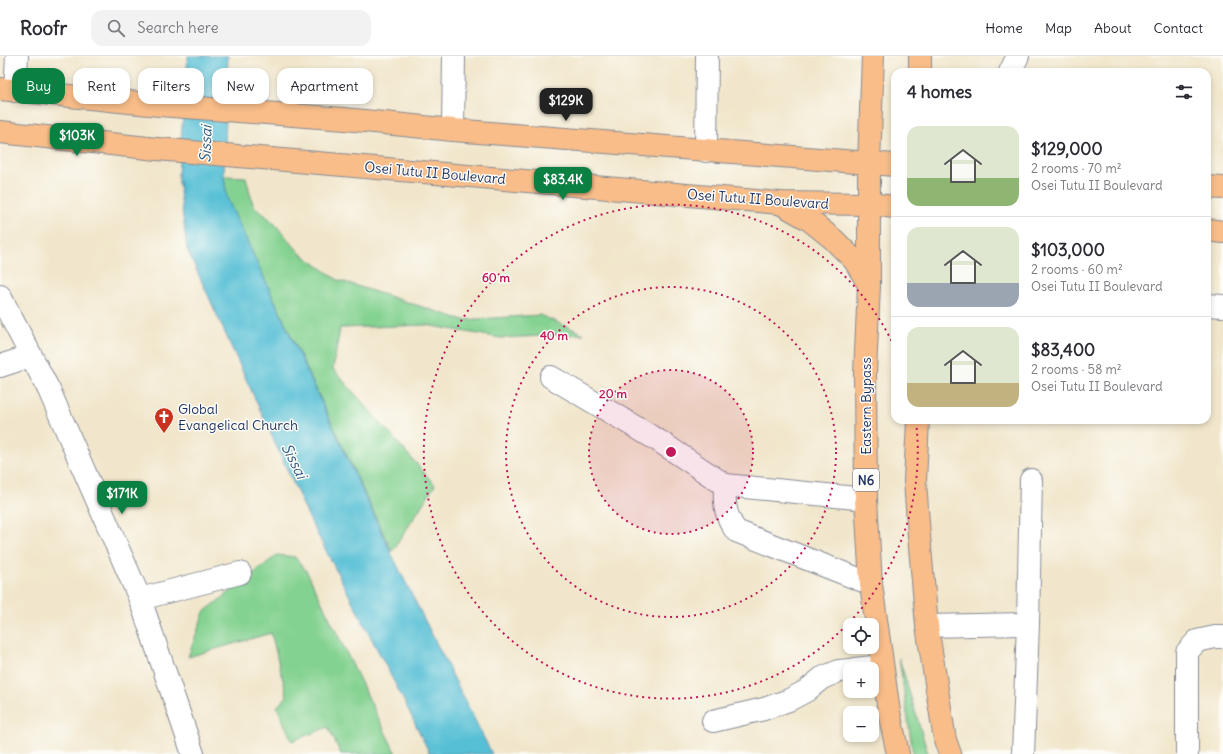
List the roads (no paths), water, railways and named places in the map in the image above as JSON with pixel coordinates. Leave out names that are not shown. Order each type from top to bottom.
[{"type":"main road","name":"Eastern Bypass","points":[[873,56],[869,204],[870,286],[865,373],[866,499],[871,584],[889,712],[898,754]]},
{"type":"main road","points":[[920,56],[920,68]]},
{"type":"main road","points":[[7,90],[160,105],[345,119],[453,130],[891,165]]},
{"type":"main road","name":"Osei Tutu II Boulevard","points":[[0,132],[157,149],[780,203],[869,204],[891,207]]},
{"type":"main road","points":[[1211,187],[1223,188]]},
{"type":"main road","points":[[780,203],[808,218],[833,238],[855,261],[870,286]]},
{"type":"main road","points":[[1211,230],[1223,232]]},
{"type":"main road","points":[[918,424],[915,481],[927,626],[945,740],[950,754]]},
{"type":"street","points":[[7,90],[17,56]]},
{"type":"street","points":[[453,130],[454,56]]},
{"type":"street","points":[[706,151],[707,56]]},
{"type":"street","points":[[1012,68],[1018,56]]},
{"type":"street","points":[[0,296],[49,390],[140,599],[193,754]]},
{"type":"street","points":[[1211,305],[1223,306]]},
{"type":"street","points":[[0,366],[31,356]]},
{"type":"street","points":[[551,378],[659,441],[725,485],[866,499]]},
{"type":"street","points":[[1023,754],[1028,624],[1031,480]]},
{"type":"street","points":[[725,485],[724,501],[729,520],[736,531],[871,584]]},
{"type":"street","points":[[140,599],[240,573]]},
{"type":"street","points":[[927,626],[1028,624]]},
{"type":"street","points":[[1187,754],[1187,652],[1197,641],[1215,637],[1223,637]]},
{"type":"street","points":[[713,721],[764,709],[789,700],[806,691],[822,678],[843,671]]},
{"type":"water","name":"Sissai","points":[[188,56],[228,56],[228,68],[212,68],[212,104],[226,104],[224,176],[227,198],[394,559],[492,754],[430,754],[310,520],[187,249],[178,175],[184,104],[204,104],[204,68],[187,68]]},
{"type":"place","name":"Global Evangelical Church","points":[[164,434]]}]
